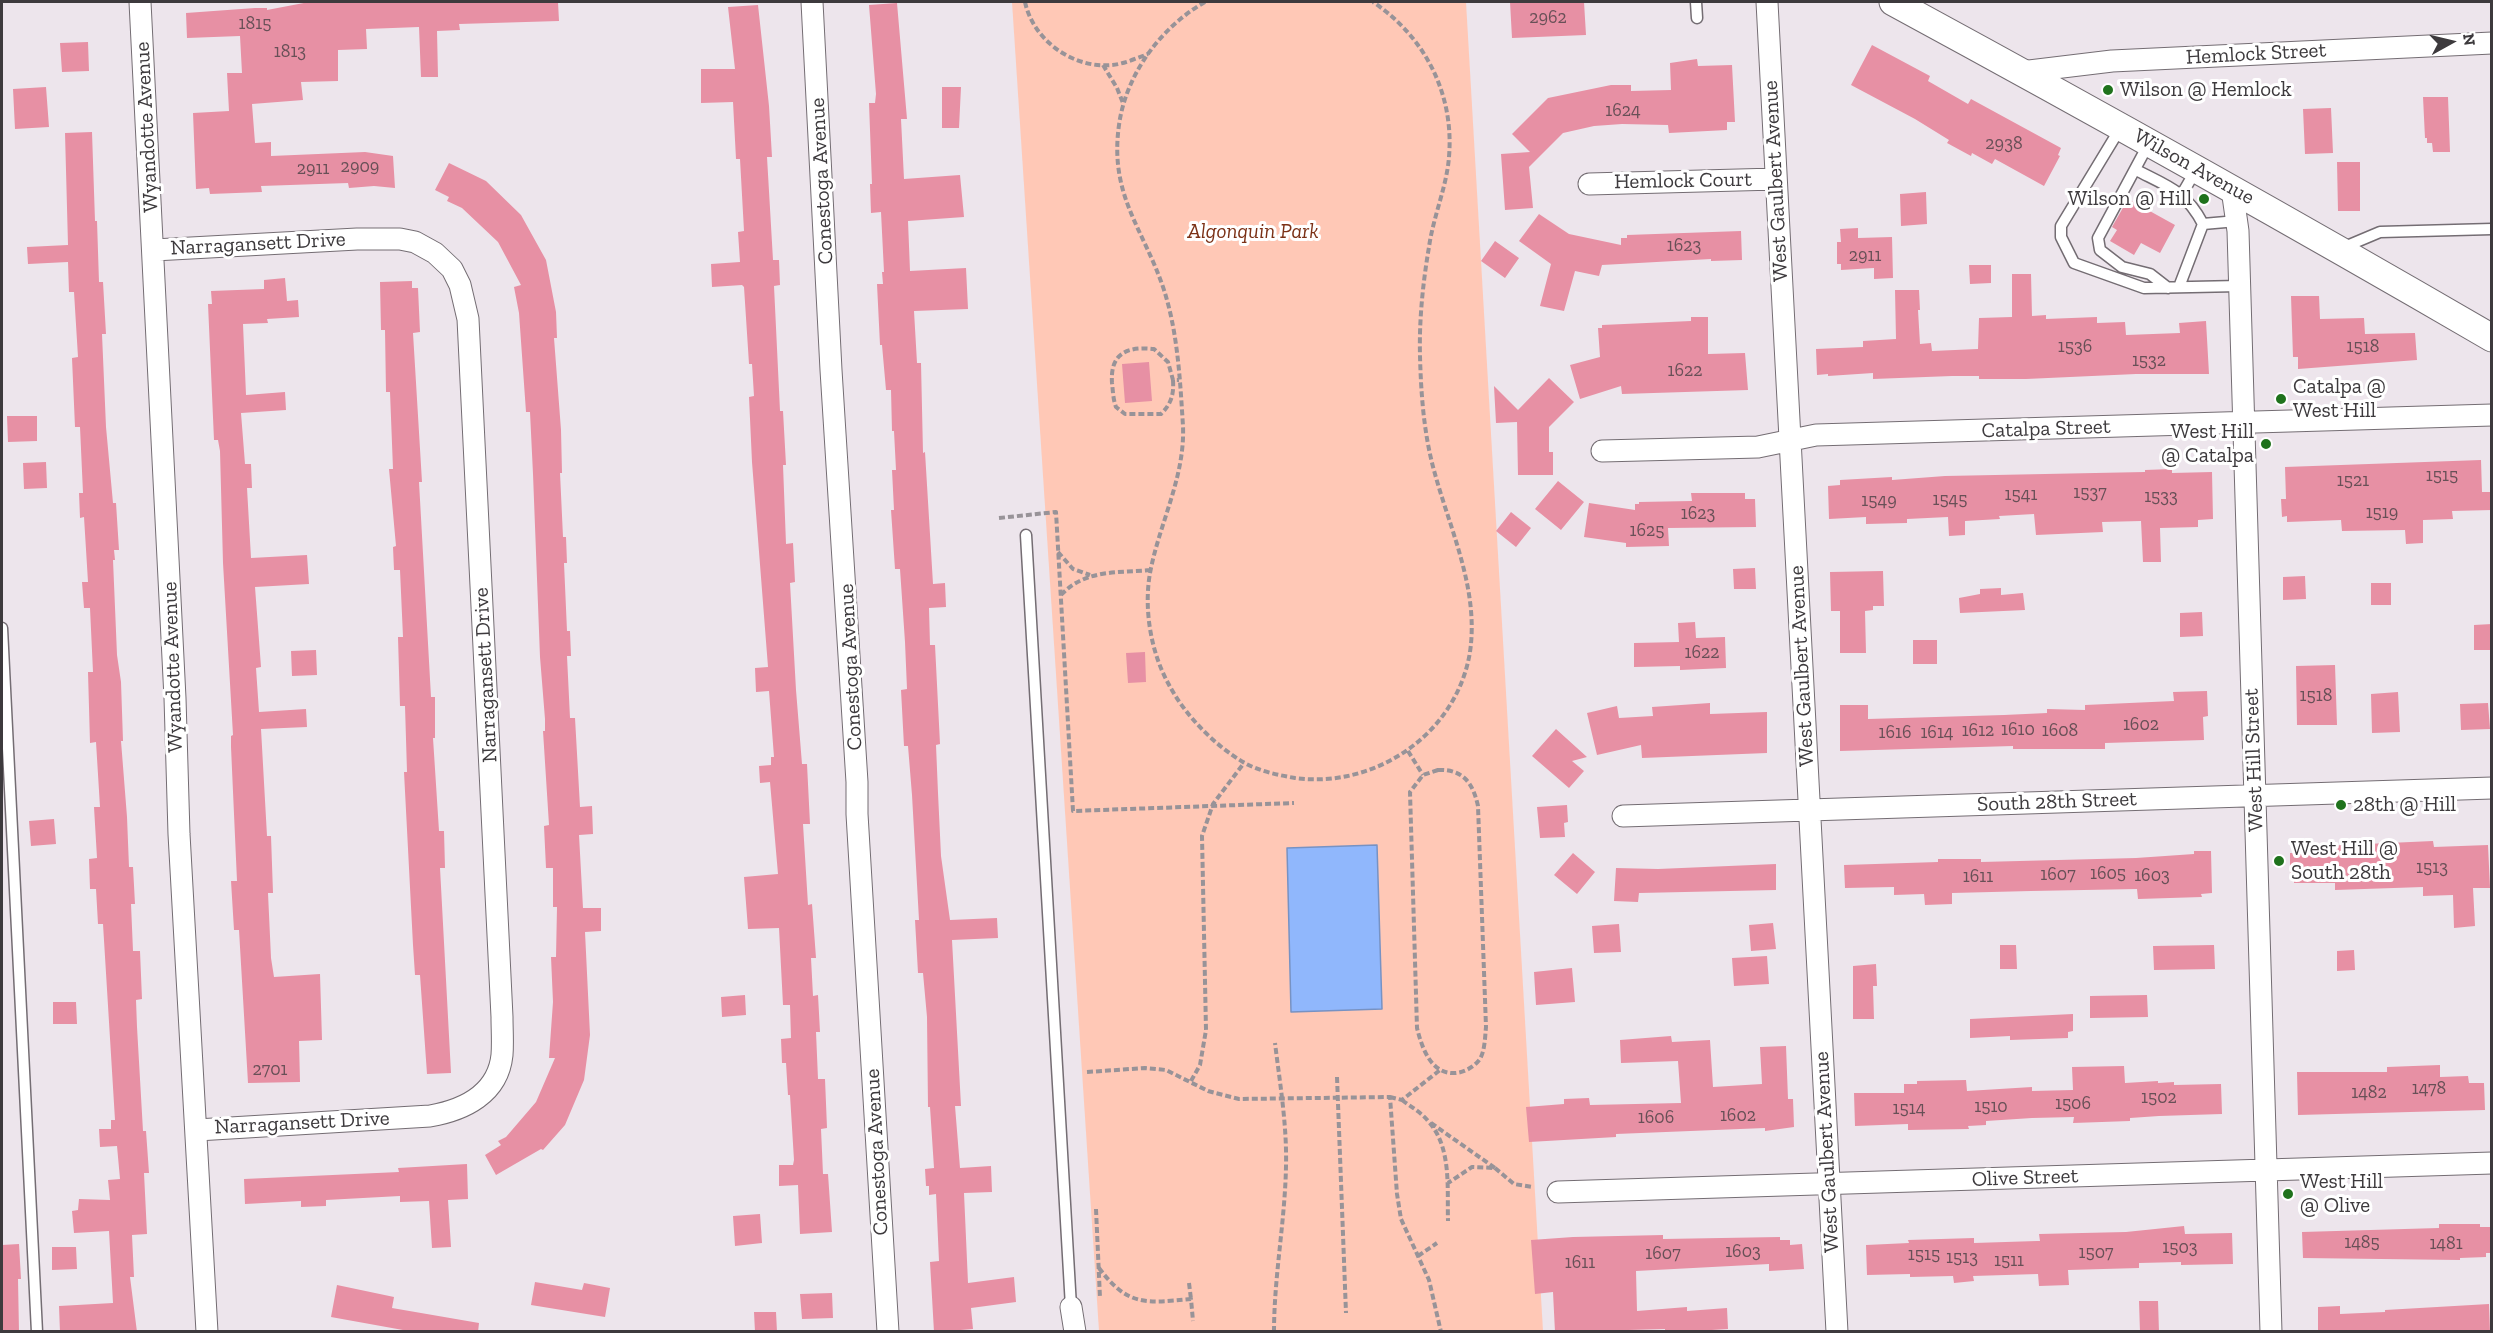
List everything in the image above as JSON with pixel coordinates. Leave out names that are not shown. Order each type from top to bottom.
[{"type":"street","name":"Wyandotte Avenue","points":[[140,2],[154,250],[175,698],[179,834],[207,1332]]},
{"type":"street","name":"Conestoga Avenue","points":[[812,2],[831,370],[845,567],[857,814],[888,1332]]},
{"type":"street","name":"West Gaulbert Avenue","points":[[1767,2],[1837,1332]]},
{"type":"street","name":"Wilson Avenue","points":[[1893,2],[1923,10],[2021,72],[2339,249],[2492,338]]},
{"type":"street","name":"Hemlock Street","points":[[2021,72],[2112,61],[2492,44]]},
{"type":"street","name":"Hemlock Court","points":[[1589,184],[1776,179]]},
{"type":"street","name":"West Hill Street","points":[[2232,189],[2237,221],[2244,423],[2271,1332]]},
{"type":"street","name":"Narragansett Drive","points":[[154,250],[400,238],[435,253],[452,270],[460,285],[468,319],[502,1017],[500,1067],[491,1083],[478,1098],[452,1112],[430,1116],[197,1130]]},
{"type":"street","name":"Catalpa Street","points":[[1602,451],[1758,447],[1816,435],[2492,415]]},
{"type":"street","name":"South 28th Street","points":[[1623,816],[2492,788]]},
{"type":"street","name":"Olive Street","points":[[1558,1192],[2492,1163]]},
{"type":"street","points":[[1071,1307],[1075,1332]]},
{"type":"lane","points":[[1696,2],[1697,18]]},
{"type":"lane","points":[[2121,126],[2061,226],[2061,237],[2074,263],[2144,288],[2239,286]]},
{"type":"lane","points":[[2150,143],[2098,238],[2100,250],[2122,267],[2150,274],[2174,288]]},
{"type":"lane","points":[[2136,170],[2182,194],[2195,208],[2203,224]]},
{"type":"lane","points":[[2182,194],[2196,170]]},
{"type":"lane","points":[[2203,224],[2237,221]]},
{"type":"lane","points":[[2174,288],[2203,224]]},
{"type":"lane","points":[[2339,249],[2380,232],[2492,229]]},
{"type":"lane","points":[[1026,535],[1071,1307]]},
{"type":"lane","points":[[2,628],[37,1332]]},
{"type":"path","points":[[1025,2],[1035,26],[1044,39],[1059,52],[1103,65],[1114,65],[1148,54]]},
{"type":"path","points":[[1205,2],[1189,11],[1175,23],[1148,54],[1123,103],[1118,130],[1117,160],[1122,190],[1130,214],[1155,266],[1175,326],[1176,380],[1183,432],[1176,488],[1150,570],[1147,596],[1149,621],[1154,647],[1166,681],[1184,709],[1202,729],[1245,763],[1283,776],[1326,780],[1372,769],[1408,751],[1440,722],[1462,679],[1470,652],[1470,595],[1428,444],[1420,360],[1420,326],[1429,248],[1447,170],[1450,138],[1448,114],[1442,88],[1428,57],[1410,32],[1389,12],[1373,2]]},
{"type":"path","points":[[1103,65],[1123,103]]},
{"type":"path","points":[[1154,349],[1168,362],[1176,380],[1172,400],[1161,414],[1125,414],[1116,407],[1111,370],[1116,357],[1120,354],[1154,349]]},
{"type":"path","points":[[999,518],[1056,512],[1072,811],[1294,802]]},
{"type":"path","points":[[1058,551],[1073,568],[1090,575]]},
{"type":"path","points":[[1061,596],[1076,582],[1090,575],[1150,570]]},
{"type":"path","points":[[1408,751],[1423,775]]},
{"type":"path","points":[[1191,1082],[1200,1065],[1206,1030],[1202,836],[1213,804],[1245,763]]},
{"type":"path","points":[[1445,770],[1461,774],[1470,782],[1478,806],[1484,1045],[1480,1058],[1471,1068],[1461,1072],[1449,1073],[1440,1070],[1426,1055],[1417,1028],[1410,792],[1423,775],[1445,770]]},
{"type":"path","points":[[1275,1043],[1286,1168],[1282,1228],[1275,1281],[1275,1332]]},
{"type":"path","points":[[1087,1072],[1151,1068],[1173,1072],[1208,1091],[1228,1097],[1281,1099],[1390,1097],[1402,1100],[1514,1184],[1532,1187]]},
{"type":"path","points":[[1402,1100],[1440,1070]]},
{"type":"path","points":[[1337,1077],[1346,1313]]},
{"type":"path","points":[[1390,1097],[1399,1208],[1406,1232],[1429,1280],[1441,1332]]},
{"type":"path","points":[[1428,1121],[1441,1140],[1444,1151],[1448,1221]]},
{"type":"path","points":[[1447,1184],[1472,1167],[1495,1168]]},
{"type":"path","points":[[1096,1209],[1100,1298]]},
{"type":"path","points":[[1418,1256],[1437,1243]]},
{"type":"path","points":[[1099,1268],[1110,1283],[1140,1301],[1149,1303],[1191,1299]]},
{"type":"path","points":[[1190,1283],[1193,1321]]},
{"type":"green space","name":"Algonquin Park","points":[[1012,2],[1466,2],[1543,1331],[1099,1331]]},
{"type":"water","points":[[1377,845],[1382,1009],[1291,1012],[1287,848]]},
{"type":"building","points":[[309,2],[558,2],[559,21],[459,24],[460,30],[437,31],[438,77],[421,77],[419,27],[366,29],[367,49],[338,50],[338,81],[301,82],[303,100],[252,104],[255,143],[271,142],[271,156],[365,152],[393,156],[395,188],[374,186],[349,188],[348,183],[261,186],[262,192],[210,194],[209,188],[196,189],[193,113],[229,111],[227,73],[242,73],[240,36],[187,38],[186,13],[255,8],[267,8],[267,10]]},
{"type":"building","points":[[1510,2],[1584,2],[1586,35],[1512,38]]},
{"type":"building","points":[[897,3],[907,119],[901,119],[904,179],[960,175],[964,217],[908,221],[910,271],[966,268],[968,309],[914,311],[917,363],[921,363],[923,453],[925,452],[933,584],[945,583],[946,607],[929,608],[930,645],[935,645],[940,744],[936,745],[941,856],[950,920],[997,918],[998,938],[952,940],[961,1106],[955,1106],[960,1168],[991,1166],[992,1192],[964,1193],[968,1283],[1014,1277],[1016,1302],[971,1308],[973,1329],[936,1332],[934,1332],[930,1262],[939,1261],[936,1194],[929,1195],[925,1169],[934,1168],[930,1107],[928,1107],[927,1017],[923,973],[918,973],[915,920],[919,920],[912,795],[908,746],[904,746],[901,690],[907,689],[905,642],[900,569],[895,569],[891,510],[894,510],[892,470],[896,470],[894,431],[892,431],[891,390],[886,390],[882,345],[880,345],[877,284],[883,284],[882,272],[884,272],[881,212],[871,213],[870,184],[872,184],[869,103],[875,103],[876,94],[869,5]]},
{"type":"building","points":[[758,5],[772,157],[767,157],[773,260],[779,260],[780,285],[774,286],[780,411],[783,411],[786,465],[783,465],[786,544],[793,543],[795,582],[790,583],[796,690],[802,764],[807,764],[810,824],[803,824],[808,905],[812,904],[816,958],[811,958],[813,996],[818,995],[820,1032],[816,1032],[818,1079],[825,1079],[827,1128],[821,1129],[823,1174],[828,1174],[832,1232],[800,1234],[798,1185],[779,1186],[779,1165],[793,1165],[794,1160],[790,1095],[788,1095],[786,1063],[782,1063],[781,1039],[791,1038],[790,1005],[783,1005],[779,928],[748,929],[744,877],[778,874],[770,782],[760,783],[759,766],[771,765],[771,757],[774,757],[769,691],[756,692],[755,668],[768,667],[752,462],[749,397],[754,396],[752,364],[749,364],[744,287],[742,285],[712,287],[711,264],[740,262],[738,232],[744,231],[740,159],[736,159],[733,102],[701,103],[701,69],[735,69],[728,7]]},
{"type":"building","points":[[88,42],[89,71],[62,72],[60,43]]},
{"type":"building","points":[[1872,45],[1930,76],[1928,81],[1968,104],[1971,99],[2061,148],[2058,155],[2060,156],[2044,186],[1995,159],[1992,164],[1972,153],[1971,156],[1947,143],[1949,140],[1915,119],[1851,85]]},
{"type":"building","points":[[1697,59],[1698,66],[1732,65],[1735,122],[1727,122],[1727,130],[1669,133],[1668,125],[1622,124],[1594,126],[1563,133],[1529,167],[1533,208],[1505,210],[1501,154],[1530,152],[1512,134],[1548,98],[1611,85],[1631,85],[1631,91],[1671,90],[1670,63]]},
{"type":"building","points":[[46,87],[49,127],[15,129],[13,89]]},
{"type":"building","points":[[942,87],[961,87],[959,128],[942,128]]},
{"type":"building","points":[[2423,97],[2448,97],[2450,152],[2433,152],[2432,143],[2427,143]]},
{"type":"building","points":[[2331,108],[2333,153],[2305,154],[2303,109]]},
{"type":"building","points":[[92,132],[99,282],[103,282],[106,334],[102,334],[106,427],[113,503],[116,503],[119,550],[114,550],[115,560],[113,560],[117,655],[121,682],[123,741],[121,741],[129,867],[133,867],[135,904],[131,904],[133,951],[140,951],[142,999],[136,1000],[137,1027],[143,1131],[146,1131],[149,1173],[144,1173],[147,1234],[132,1235],[134,1277],[130,1277],[137,1332],[60,1332],[59,1306],[113,1303],[109,1231],[74,1233],[72,1211],[78,1210],[79,1199],[110,1200],[108,1180],[120,1179],[117,1146],[100,1147],[99,1129],[111,1129],[111,1120],[115,1120],[103,924],[98,924],[96,889],[90,889],[89,859],[97,858],[94,807],[100,807],[96,742],[90,743],[88,672],[93,672],[90,608],[84,608],[82,582],[88,582],[84,517],[80,518],[79,493],[83,493],[80,427],[75,427],[72,358],[78,357],[74,292],[69,292],[68,262],[28,264],[27,247],[68,245],[65,133]]},
{"type":"building","points":[[2337,162],[2360,162],[2360,211],[2338,211]]},
{"type":"building","points":[[449,163],[486,181],[521,215],[546,260],[556,312],[557,338],[554,338],[561,430],[562,473],[560,473],[563,537],[566,537],[567,563],[564,563],[567,631],[570,631],[571,656],[567,656],[570,718],[575,718],[580,807],[592,806],[593,834],[579,835],[583,908],[601,908],[601,931],[585,932],[590,1035],[584,1080],[565,1125],[543,1150],[541,1149],[496,1175],[485,1155],[501,1145],[498,1141],[506,1137],[536,1102],[555,1058],[549,1058],[553,1002],[551,957],[556,957],[557,907],[553,907],[553,868],[546,868],[544,826],[549,825],[530,412],[526,412],[519,313],[514,287],[521,285],[498,242],[462,208],[447,201],[449,197],[435,190]]},
{"type":"building","points":[[1926,192],[1927,224],[1901,226],[1900,194]]},
{"type":"building","points":[[2128,199],[2175,225],[2160,253],[2141,243],[2134,255],[2110,241],[2117,230],[2112,227]]},
{"type":"building","points":[[1539,214],[1569,234],[1621,245],[1621,238],[1627,238],[1627,235],[1741,231],[1742,260],[1711,261],[1711,259],[1602,265],[1599,276],[1575,271],[1564,311],[1540,306],[1551,264],[1519,241]]},
{"type":"building","points":[[1858,228],[1858,238],[1892,237],[1893,278],[1874,279],[1874,268],[1841,270],[1841,264],[1837,264],[1837,242],[1841,242],[1840,229]]},
{"type":"building","points":[[1495,241],[1519,258],[1505,278],[1481,261]]},
{"type":"building","points":[[1969,265],[1991,265],[1991,283],[1970,284]]},
{"type":"building","points":[[2012,274],[2031,274],[2032,316],[2046,315],[2046,319],[2097,317],[2097,323],[2125,322],[2126,335],[2180,333],[2179,323],[2206,321],[2209,374],[2136,374],[2026,379],[1979,379],[1979,376],[1952,376],[1873,379],[1873,373],[1817,375],[1816,349],[1863,347],[1863,341],[1896,339],[1895,290],[1919,290],[1920,344],[1931,343],[1932,351],[1978,349],[1979,318],[2012,317]]},
{"type":"building","points":[[285,278],[287,301],[298,300],[299,317],[267,319],[268,323],[243,324],[246,395],[285,392],[286,410],[241,413],[245,464],[251,464],[252,488],[247,488],[251,558],[307,555],[309,584],[255,587],[261,667],[256,668],[259,712],[306,709],[307,727],[261,729],[267,836],[271,836],[273,893],[268,893],[271,958],[274,977],[320,974],[322,1040],[299,1041],[300,1082],[248,1083],[239,930],[234,930],[231,881],[237,881],[231,747],[231,736],[233,735],[223,563],[220,451],[218,440],[214,440],[208,304],[212,304],[211,291],[264,289],[264,280]]},
{"type":"building","points":[[412,281],[412,288],[418,288],[420,332],[413,333],[422,482],[419,482],[431,697],[435,697],[435,738],[433,738],[439,831],[444,831],[445,868],[440,868],[451,1073],[427,1074],[420,975],[415,975],[413,945],[404,772],[407,772],[405,706],[400,706],[398,637],[403,637],[400,570],[394,570],[393,547],[396,546],[389,469],[393,469],[390,392],[386,392],[385,330],[381,330],[380,282]]},
{"type":"building","points":[[2291,296],[2319,296],[2320,319],[2364,318],[2365,334],[2415,333],[2417,360],[2298,369],[2298,357],[2293,357]]},
{"type":"building","points":[[1691,317],[1708,317],[1708,354],[1745,353],[1748,390],[1622,394],[1621,386],[1580,399],[1570,365],[1600,357],[1598,328],[1602,328],[1602,325],[1691,321]]},
{"type":"building","points":[[1149,362],[1152,401],[1125,403],[1122,364]]},
{"type":"building","points":[[1549,378],[1574,402],[1549,427],[1549,452],[1553,452],[1553,475],[1518,475],[1517,422],[1496,423],[1494,386],[1518,410]]},
{"type":"building","points":[[7,416],[37,416],[37,441],[8,442]]},
{"type":"building","points":[[2481,460],[2482,492],[2492,492],[2492,510],[2452,511],[2453,519],[2423,520],[2423,543],[2406,544],[2405,530],[2342,531],[2341,520],[2287,522],[2287,516],[2282,517],[2281,499],[2286,499],[2285,467]]},
{"type":"building","points":[[46,462],[47,488],[24,489],[23,463]]},
{"type":"building","points":[[2172,469],[2172,473],[2212,472],[2213,519],[2198,520],[2198,527],[2160,528],[2161,562],[2143,562],[2141,521],[2102,522],[2103,532],[2036,535],[2034,514],[1999,516],[2000,519],[1965,521],[1965,535],[1949,536],[1948,517],[1907,519],[1907,523],[1866,524],[1866,517],[1829,519],[1828,486],[1840,485],[1840,480],[2145,472],[2145,470]]},
{"type":"building","points":[[1558,481],[1584,502],[1561,530],[1535,509]]},
{"type":"building","points":[[1691,493],[1745,493],[1745,499],[1755,499],[1756,527],[1668,528],[1669,546],[1626,547],[1626,543],[1584,537],[1589,503],[1635,510],[1635,504],[1639,502],[1692,501]]},
{"type":"building","points":[[1511,512],[1531,528],[1516,547],[1496,531]]},
{"type":"building","points":[[1755,568],[1756,589],[1734,589],[1733,569]]},
{"type":"building","points":[[1883,571],[1884,606],[1873,606],[1873,610],[1865,611],[1866,653],[1840,653],[1840,611],[1831,611],[1830,572]]},
{"type":"building","points":[[2305,576],[2306,599],[2283,600],[2283,577]]},
{"type":"building","points":[[2371,583],[2391,583],[2391,605],[2371,605]]},
{"type":"building","points":[[2001,588],[2001,595],[2023,593],[2025,610],[1960,613],[1959,598],[1980,594],[1980,589]]},
{"type":"building","points":[[2202,612],[2203,636],[2180,637],[2180,613]]},
{"type":"building","points":[[1695,622],[1696,638],[1725,637],[1726,668],[1680,670],[1680,666],[1634,667],[1634,643],[1679,642],[1678,623]]},
{"type":"building","points":[[2492,624],[2492,650],[2474,650],[2474,625]]},
{"type":"building","points":[[1913,640],[1937,640],[1937,664],[1913,664]]},
{"type":"building","points":[[316,650],[317,675],[292,676],[291,651]]},
{"type":"building","points":[[1145,652],[1146,682],[1128,683],[1126,653]]},
{"type":"building","points":[[2335,665],[2337,725],[2297,725],[2296,666]]},
{"type":"building","points":[[2207,691],[2208,716],[2203,717],[2204,740],[2105,743],[2105,749],[2013,749],[2013,746],[1840,751],[1840,705],[1868,705],[1868,719],[2004,715],[2047,713],[2047,709],[2085,710],[2085,705],[2174,701],[2173,692]]},
{"type":"building","points":[[2398,692],[2400,732],[2372,733],[2371,694]]},
{"type":"building","points":[[1710,703],[1710,714],[1767,712],[1767,753],[1642,758],[1641,745],[1597,755],[1587,713],[1617,706],[1619,718],[1653,716],[1652,707]]},
{"type":"building","points":[[2488,703],[2490,729],[2461,730],[2460,704]]},
{"type":"building","points":[[1556,729],[1587,757],[1572,761],[1584,771],[1569,788],[1532,756]]},
{"type":"building","points":[[1567,805],[1568,822],[1564,823],[1565,837],[1540,838],[1537,807]]},
{"type":"building","points":[[54,819],[56,844],[31,846],[29,821]]},
{"type":"building","points":[[2433,841],[2434,847],[2488,845],[2490,888],[2473,888],[2475,926],[2454,928],[2453,895],[2423,896],[2423,887],[2335,890],[2335,883],[2294,883],[2294,879],[2290,879],[2290,853],[2300,853],[2300,847]]},
{"type":"building","points":[[2194,851],[2211,851],[2212,893],[2201,894],[2202,897],[2138,899],[2137,889],[1952,893],[1952,904],[1925,905],[1924,894],[1894,895],[1894,887],[1845,888],[1844,865],[1938,862],[1938,859],[1981,859],[1981,862],[2136,858],[2194,854]]},
{"type":"building","points":[[1573,853],[1595,872],[1577,894],[1554,875]]},
{"type":"building","points":[[1776,864],[1776,890],[1639,893],[1638,902],[1614,901],[1616,868],[1658,869]]},
{"type":"building","points":[[1773,923],[1776,949],[1751,951],[1749,925]]},
{"type":"building","points":[[1619,924],[1621,952],[1594,953],[1592,926]]},
{"type":"building","points":[[2000,945],[2016,945],[2017,969],[2000,969]]},
{"type":"building","points":[[2214,945],[2215,969],[2154,970],[2153,946]]},
{"type":"building","points":[[2354,950],[2355,970],[2337,971],[2337,951]]},
{"type":"building","points":[[1767,956],[1769,984],[1734,986],[1732,958]]},
{"type":"building","points":[[1876,964],[1877,986],[1873,986],[1874,1019],[1853,1019],[1853,966]]},
{"type":"building","points":[[1572,968],[1575,1002],[1536,1005],[1534,972]]},
{"type":"building","points":[[745,995],[746,1015],[722,1017],[721,997]]},
{"type":"building","points":[[2147,995],[2148,1017],[2090,1018],[2090,996]]},
{"type":"building","points":[[53,1002],[76,1002],[77,1024],[53,1024]]},
{"type":"building","points":[[2073,1014],[2073,1031],[2068,1032],[2068,1038],[2010,1040],[2010,1036],[1970,1038],[1970,1019]]},
{"type":"building","points":[[1671,1036],[1672,1042],[1710,1040],[1713,1087],[1762,1084],[1760,1047],[1786,1046],[1788,1099],[1793,1099],[1794,1127],[1765,1131],[1765,1128],[1616,1134],[1616,1137],[1529,1142],[1526,1107],[1564,1104],[1564,1099],[1589,1098],[1590,1105],[1681,1103],[1678,1061],[1621,1063],[1620,1040]]},
{"type":"building","points":[[2440,1065],[2440,1077],[2468,1076],[2469,1083],[2484,1083],[2485,1110],[2298,1115],[2297,1072],[2387,1072],[2387,1067]]},
{"type":"building","points":[[2124,1066],[2125,1083],[2158,1081],[2158,1083],[2174,1082],[2174,1085],[2221,1084],[2222,1114],[2159,1116],[2130,1118],[2130,1121],[2073,1123],[2074,1117],[2032,1118],[1986,1121],[1986,1125],[1968,1126],[1969,1129],[1908,1130],[1908,1124],[1855,1126],[1854,1093],[1904,1093],[1904,1084],[1917,1084],[1917,1081],[1966,1080],[1967,1091],[2032,1087],[2032,1091],[2073,1090],[2072,1067]]},
{"type":"building","points":[[467,1164],[468,1199],[448,1200],[451,1247],[432,1248],[429,1201],[400,1202],[400,1196],[326,1200],[326,1206],[301,1207],[301,1201],[245,1204],[244,1179],[399,1172],[398,1168]]},
{"type":"building","points":[[760,1214],[762,1243],[735,1246],[733,1216]]},
{"type":"building","points":[[2439,1224],[2480,1224],[2480,1227],[2492,1227],[2492,1253],[2486,1253],[2486,1257],[2460,1258],[2460,1260],[2303,1258],[2302,1232],[2439,1228]]},
{"type":"building","points":[[2184,1226],[2185,1234],[2232,1233],[2233,1264],[2139,1263],[2139,1268],[2068,1270],[2069,1285],[2039,1286],[2038,1274],[1973,1276],[1974,1281],[1954,1283],[1953,1276],[1867,1275],[1866,1245],[1909,1243],[1908,1240],[1974,1238],[1974,1243],[2040,1241],[2039,1234],[2126,1232]]},
{"type":"building","points":[[1663,1235],[1663,1239],[1780,1237],[1780,1240],[1790,1240],[1790,1245],[1802,1244],[1804,1269],[1769,1271],[1769,1264],[1636,1271],[1637,1311],[1687,1307],[1687,1311],[1727,1308],[1728,1329],[1679,1332],[1665,1332],[1665,1329],[1555,1332],[1553,1292],[1535,1294],[1531,1240]]},
{"type":"building","points":[[19,1244],[21,1279],[18,1279],[19,1332],[2,1332],[2,1245]]},
{"type":"building","points":[[52,1247],[76,1247],[77,1269],[52,1270]]},
{"type":"building","points":[[535,1282],[582,1290],[584,1283],[610,1288],[605,1317],[531,1305]]},
{"type":"building","points":[[337,1285],[394,1297],[392,1308],[479,1323],[478,1332],[414,1332],[331,1317]]},
{"type":"building","points":[[832,1293],[833,1318],[802,1319],[800,1294]]},
{"type":"building","points":[[2139,1301],[2158,1301],[2159,1332],[2140,1332]]},
{"type":"building","points":[[2489,1304],[2490,1332],[2466,1332],[2466,1330],[2318,1332],[2318,1307],[2340,1306],[2340,1314]]},
{"type":"building","points":[[754,1312],[776,1312],[777,1332],[755,1332]]},
{"type":"place","name":"Wilson @ Hemlock","points":[[2108,90]]},
{"type":"place","name":"Wilson @ Hill","points":[[2204,199]]},
{"type":"place","name":"Catalpa @ West Hill","points":[[2281,399]]},
{"type":"place","name":"West Hill @ Catalpa","points":[[2266,444]]},
{"type":"place","name":"28th @ Hill","points":[[2341,805]]},
{"type":"place","name":"West Hill @ South 28th","points":[[2279,861]]},
{"type":"place","name":"West Hill @ Olive","points":[[2288,1194]]}]
